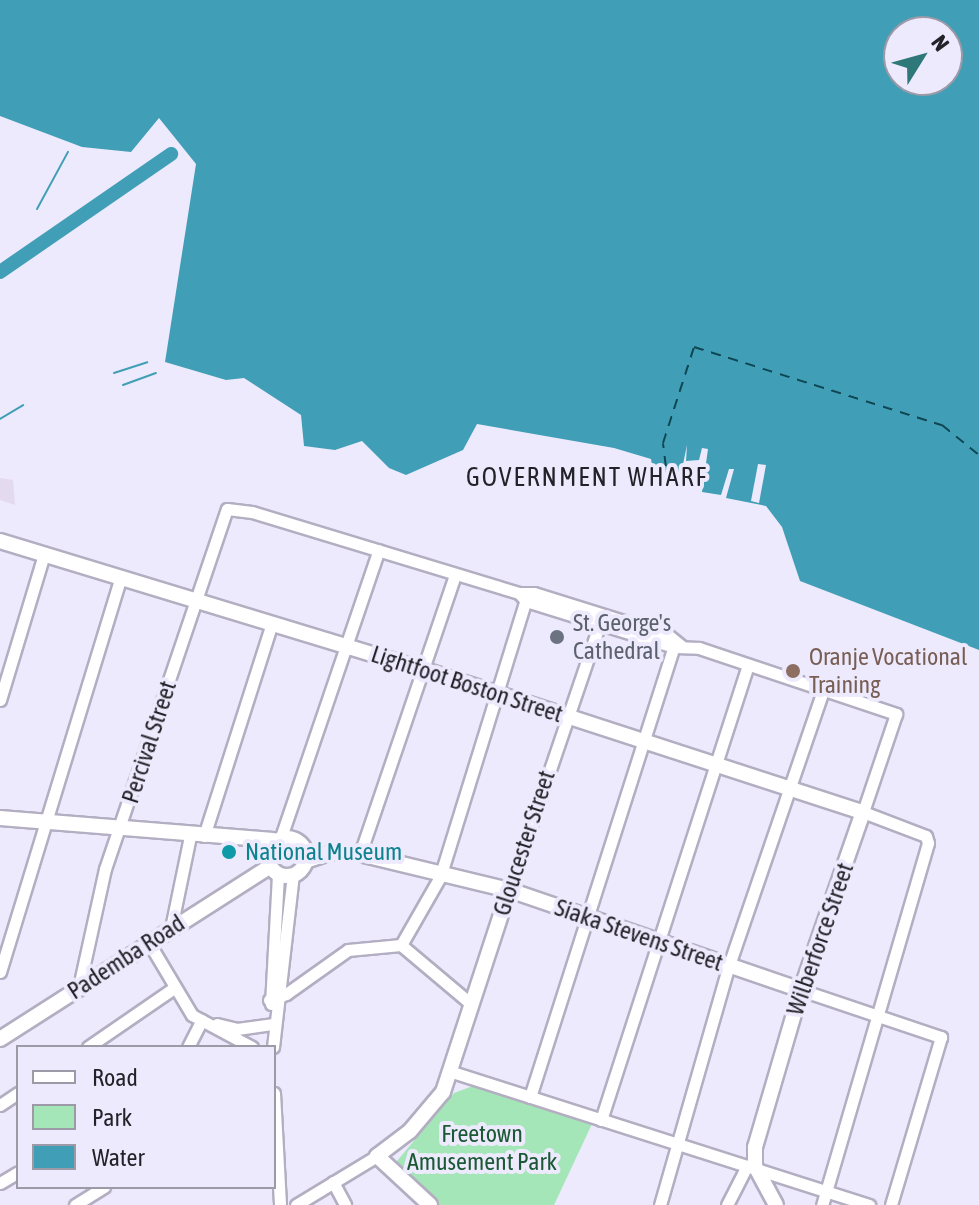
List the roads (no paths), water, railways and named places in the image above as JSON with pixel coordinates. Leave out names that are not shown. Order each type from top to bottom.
[{"type":"main road","name":"Lightfoot Boston Street","points":[[0,541],[422,669],[497,696],[566,715],[863,812]]},
{"type":"main road","name":"Wilberforce Street","points":[[751,1166],[801,990],[863,812]]},
{"type":"main road","points":[[0,818],[120,830],[277,840],[275,866]]},
{"type":"main road","points":[[240,837],[275,866],[306,861],[303,842]]},
{"type":"main road","name":"Siaka Stevens Street","points":[[277,840],[303,842],[332,852],[360,854],[440,877],[509,890],[801,990]]},
{"type":"main road","name":"Siaka Stevens Street","points":[[306,861],[332,852]]},
{"type":"main road","name":"Pademba Road","points":[[0,1039],[253,876],[256,864],[275,866]]},
{"type":"main road","name":"Gloucester Street","points":[[377,1156],[430,1110],[452,1072],[509,890]]},
{"type":"main road","points":[[377,1156],[430,1205]]},
{"type":"main road","points":[[751,1166],[776,1205]]},
{"type":"street","name":"Percival Street","points":[[79,987],[93,911],[221,519],[227,509],[236,508],[379,550]]},
{"type":"street","points":[[277,840],[348,646],[379,550],[824,688],[729,965],[660,1205]]},
{"type":"street","points":[[0,700],[44,554]]},
{"type":"street","points":[[360,854],[455,575]]},
{"type":"street","points":[[0,972],[43,823],[121,577]]},
{"type":"street","points":[[401,945],[440,877],[525,595]]},
{"type":"street","name":"Gloucester Street","points":[[509,890],[566,715],[601,620]]},
{"type":"street","points":[[171,928],[197,836],[272,623]]},
{"type":"street","points":[[530,1097],[642,741],[678,644]]},
{"type":"street","points":[[601,1120],[748,665]]},
{"type":"street","name":"Wilberforce Street","points":[[824,688],[896,714],[863,812]]},
{"type":"street","name":"Lightfoot Boston Street","points":[[863,812],[929,839],[877,1013]]},
{"type":"street","points":[[273,1045],[275,866]]},
{"type":"street","points":[[149,943],[174,988],[200,1021],[248,1045]]},
{"type":"street","points":[[274,1000],[348,950],[401,945],[471,1004]]},
{"type":"street","points":[[91,1045],[174,988]]},
{"type":"street","name":"Siaka Stevens Street","points":[[801,990],[941,1037],[891,1205]]},
{"type":"street","points":[[822,1205],[877,1013]]},
{"type":"street","points":[[200,1021],[237,1029],[274,1018]]},
{"type":"street","points":[[189,1045],[200,1021]]},
{"type":"street","points":[[452,1072],[869,1205]]},
{"type":"street","points":[[276,1130],[280,1205]]},
{"type":"street","points":[[296,1205],[377,1156]]},
{"type":"street","points":[[727,1205],[751,1166]]},
{"type":"street","points":[[333,1182],[345,1205]]},
{"type":"street","points":[[75,1205],[101,1189]]},
{"type":"water","points":[[0,0],[979,0],[979,650],[800,581],[782,527],[766,506],[726,498],[734,469],[729,469],[721,495],[702,492],[708,449],[702,448],[699,460],[686,461],[687,445],[681,474],[685,489],[655,482],[651,459],[614,448],[477,424],[463,450],[406,475],[389,468],[362,441],[335,450],[304,446],[301,415],[244,378],[226,380],[165,362],[196,164],[159,118],[131,152],[82,147],[0,116]]},
{"type":"waterway","points":[[37,209],[68,152]]},
{"type":"waterway","points":[[0,272],[171,154]]},
{"type":"waterway","points":[[114,373],[147,362]]},
{"type":"waterway","points":[[123,385],[156,373]]},
{"type":"waterway","points":[[0,419],[23,405]]},
{"type":"place","name":"St. George's Cathedral","points":[[557,637]]},
{"type":"place","name":"Oranje Vocational Training","points":[[793,671]]},
{"type":"place","name":"National Museum","points":[[229,852]]},
{"type":"district","name":"GOVERNMENT WHARF","points":[[587,478]]},
{"type":"park label","name":"Freetown Amusement Park","points":[[482,1148]]}]
